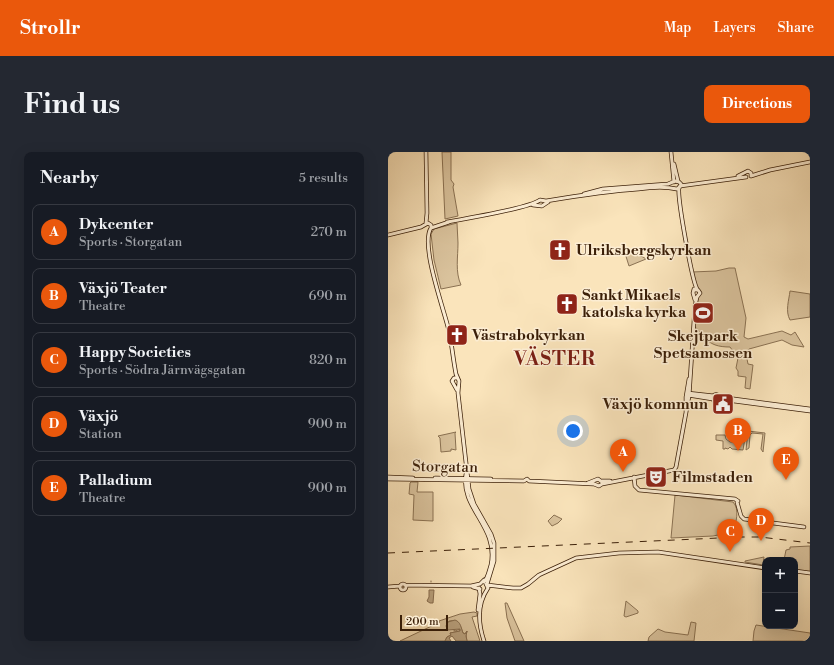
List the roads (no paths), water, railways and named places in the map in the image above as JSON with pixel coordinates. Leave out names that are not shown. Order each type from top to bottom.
[{"type":"street","points":[[426,152],[428,242],[432,270],[448,328],[455,368],[455,378],[452,381],[458,393]]},
{"type":"street","points":[[671,152],[676,182],[674,188],[680,202]]},
{"type":"street","points":[[724,179],[745,173],[747,171],[750,174],[810,162]]},
{"type":"street","points":[[745,173],[746,177]]},
{"type":"street","points":[[584,194],[658,187],[674,188],[724,179],[749,178],[750,174]]},
{"type":"street","points":[[676,182],[680,187],[680,202],[696,290],[700,292],[696,296]]},
{"type":"street","points":[[388,234],[422,229],[539,203],[542,206],[543,202],[603,190],[676,182],[702,182]]},
{"type":"street","points":[[634,478],[602,482],[599,486],[596,482],[598,479],[602,482],[624,480],[673,471],[675,468],[686,412],[696,296],[693,293],[696,290]]},
{"type":"street","points":[[455,378],[459,380],[458,393],[467,473],[467,490],[471,503],[491,541],[492,558],[483,587],[478,617],[479,631],[483,641]]},
{"type":"street","points":[[454,384],[459,383]]},
{"type":"street","points":[[688,394],[713,397],[716,395],[719,398],[810,410]]},
{"type":"street","points":[[713,397],[716,401],[719,398]]},
{"type":"street","name":"Storgatan","points":[[388,478],[501,480],[524,481],[526,484],[529,481],[578,484],[596,482]]},
{"type":"street","points":[[634,478],[634,484]]},
{"type":"street","points":[[634,478],[637,488]]},
{"type":"street","points":[[467,480],[472,499],[491,534],[493,541],[494,561],[483,587],[480,608],[480,625],[483,641]]},
{"type":"street","points":[[624,480],[630,481],[639,490],[674,492],[731,500],[737,502],[742,515],[748,520],[768,522]]},
{"type":"street","points":[[773,523],[804,527]]},
{"type":"street","points":[[388,587],[400,587],[403,584],[405,587],[523,587],[539,575],[576,558],[619,553],[658,552],[762,568]]},
{"type":"street","points":[[798,572],[810,574]]},
{"type":"railway","points":[[388,553],[741,537],[760,537],[810,543]]},
{"type":"place","name":"Ulriksbergskyrkan","points":[[560,250]]},
{"type":"place","name":"Sankt Mikaels katolska kyrka","points":[[567,304]]},
{"type":"place","name":"Skejtpark Spetsamossen","points":[[703,313]]},
{"type":"place","name":"Västrabokyrkan","points":[[457,335]]},
{"type":"place","name":"Växjö kommun","points":[[723,404]]},
{"type":"place","name":"Växjö Teater","points":[[738,451]]},
{"type":"place","name":"Dykcenter","points":[[623,472]]},
{"type":"place","name":"Filmstaden","points":[[656,477]]},
{"type":"place","name":"Palladium","points":[[786,480]]},
{"type":"place","name":"Växjö","points":[[761,541]]},
{"type":"place","name":"Happy Societies","points":[[730,552]]},
{"type":"district","name":"VÄSTER","points":[[555,359]]}]
